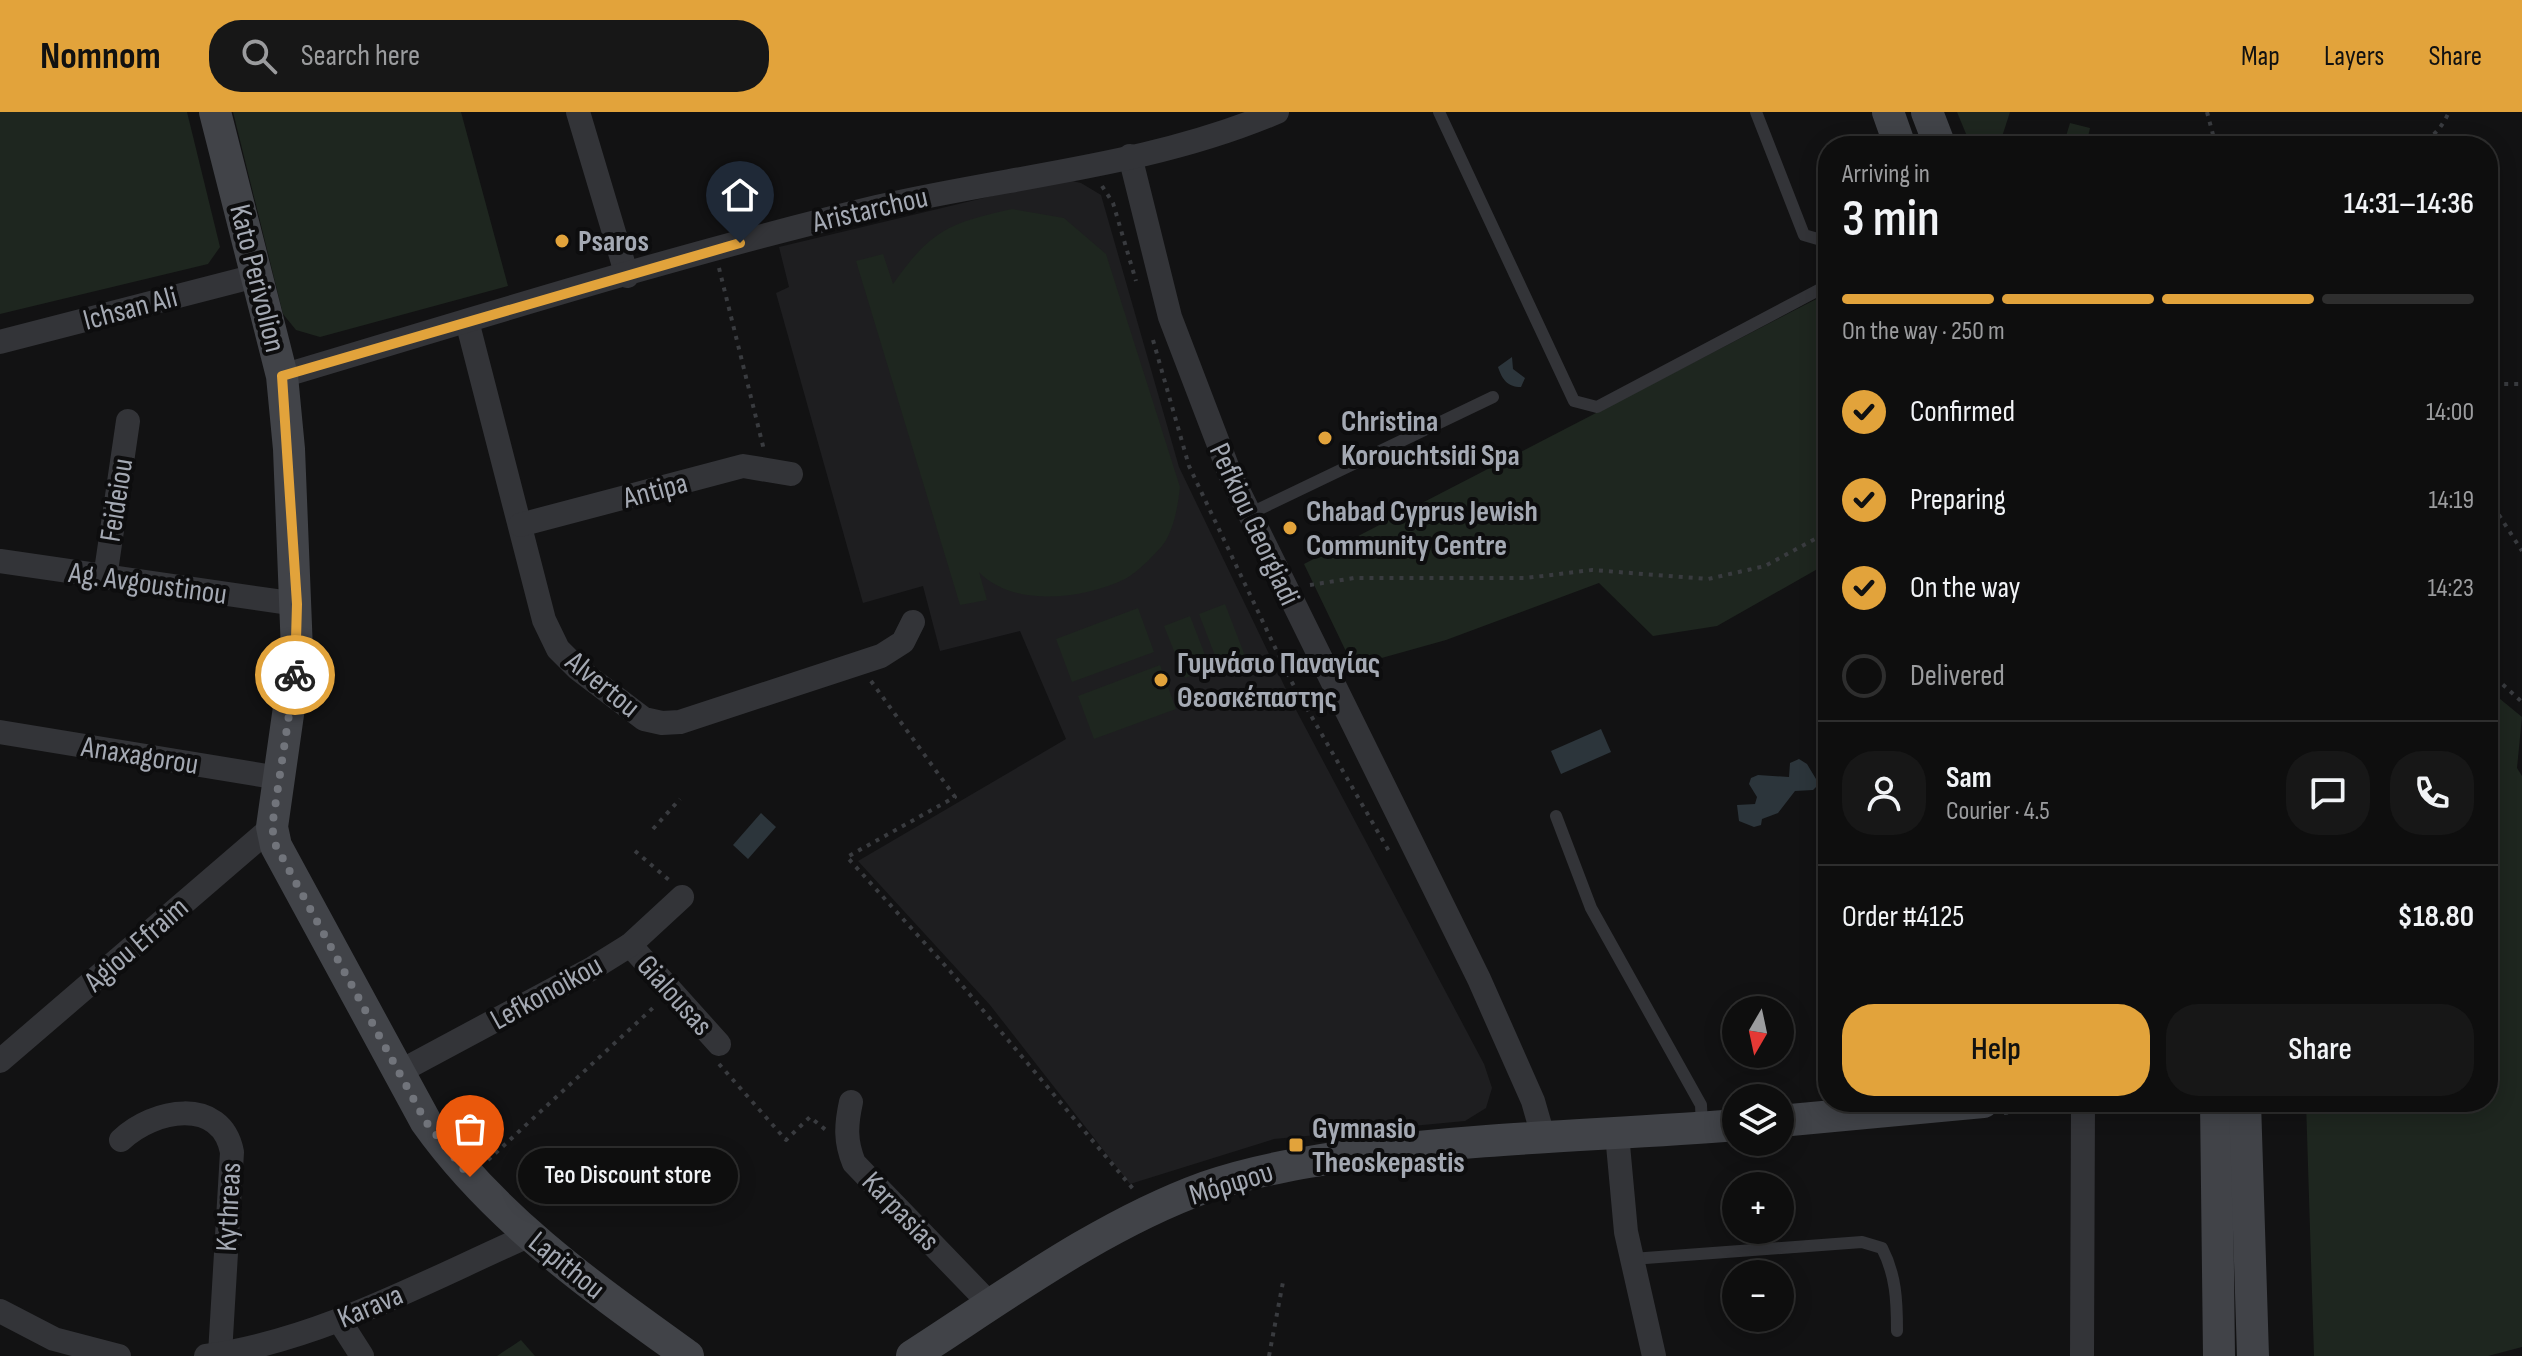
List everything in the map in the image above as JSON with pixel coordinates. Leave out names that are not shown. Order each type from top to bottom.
[{"type":"street","name":"Kato Perivolion","points":[[215,112],[259,275],[282,376],[297,604],[293,689],[272,827]]},
{"type":"street","points":[[578,112],[627,276]]},
{"type":"street","name":"Aristarchou","points":[[282,376],[715,250],[932,194],[1130,156],[1201,139],[1277,112]]},
{"type":"street","points":[[1888,112],[1896,136]]},
{"type":"street","points":[[1927,112],[1936,136]]},
{"type":"street","name":"Pefkiou Georgiadi","points":[[1130,156],[1170,317],[1202,406],[1284,589],[1479,979],[1533,1101],[1543,1136]]},
{"type":"street","name":"Ichsan Ali","points":[[0,342],[259,275]]},
{"type":"street","name":"Alvertou","points":[[467,321],[544,620],[558,649],[618,702],[644,719],[680,722],[895,649],[913,622]]},
{"type":"street","name":"Feideiou","points":[[105,578],[128,421]]},
{"type":"street","name":"Antipa","points":[[520,525],[743,466],[780,471]]},
{"type":"street","name":"Ag. Avgoustinou","points":[[0,561],[297,604]]},
{"type":"street","name":"Anaxagorou","points":[[0,732],[279,778]]},
{"type":"street","name":"Agiou Efraim","points":[[0,1061],[272,827]]},
{"type":"street","name":"Lapithou","points":[[272,827],[276,846],[298,892],[426,1122],[470,1177],[528,1236],[593,1288],[688,1356]]},
{"type":"street","name":"Lefkonoikou","points":[[399,1072],[630,945],[682,897]]},
{"type":"street","name":"Gialousas","points":[[630,945],[719,1044]]},
{"type":"street","name":"Karpasias","points":[[851,1102],[846,1125],[848,1147],[854,1163],[991,1305]]},
{"type":"street","points":[[1794,1119],[1855,1112]]},
{"type":"street","points":[[2082,1356],[2083,1112]]},
{"type":"street","points":[[2216,1112],[2219,1356]]},
{"type":"street","points":[[2245,1112],[2253,1356]]},
{"type":"street","name":"Kythreas","points":[[121,1140],[145,1121],[173,1113],[203,1117],[219,1126],[229,1137],[232,1152],[213,1355]]},
{"type":"street","name":"Μόρφου","points":[[912,1356],[991,1305],[1151,1211],[1207,1187],[1306,1162],[1543,1136],[1722,1126]]},
{"type":"street","points":[[1617,1134],[1620,1193],[1654,1356]]},
{"type":"street","name":"Karava","points":[[213,1355],[259,1347],[339,1320],[528,1236]]},
{"type":"street","points":[[0,1311],[54,1339],[119,1356]]},
{"type":"street","points":[[339,1320],[362,1356]]},
{"type":"lane","points":[[1439,112],[1574,401],[1597,407],[1818,290]]},
{"type":"lane","points":[[1756,112],[1804,235],[1818,239]]},
{"type":"lane","points":[[1249,514],[1493,397]]},
{"type":"lane","points":[[1556,816],[1591,908],[1701,1105],[1702,1127]]},
{"type":"lane","points":[[1632,1259],[1862,1242],[1882,1248],[1890,1263],[1896,1289],[1897,1331]]},
{"type":"path","points":[[2207,112],[2213,136]]},
{"type":"path","points":[[2430,136],[2449,112]]},
{"type":"path","points":[[1091,181],[1109,193],[1139,292]]},
{"type":"path","points":[[715,250],[780,471]]},
{"type":"path","points":[[1152,336],[1189,466],[1219,532],[1290,679],[1369,821],[1392,855]]},
{"type":"path","points":[[2498,387],[2502,384],[2522,384]]},
{"type":"path","points":[[2498,514],[2522,551]]},
{"type":"path","points":[[1284,589],[1354,578],[1526,578],[1592,570],[1708,579],[1765,566],[1818,537]]},
{"type":"path","points":[[858,663],[955,797],[847,857],[950,971],[1151,1211]]},
{"type":"path","points":[[2498,680],[2522,702]]},
{"type":"path","points":[[653,829],[680,799]]},
{"type":"path","points":[[635,851],[685,893],[682,897]]},
{"type":"path","points":[[470,1177],[671,991]]},
{"type":"path","points":[[719,1044],[719,1064],[786,1140],[810,1117],[848,1147]]},
{"type":"path","points":[[1269,1356],[1283,1282]]},
{"type":"shaded area","points":[[0,112],[187,112],[220,247],[208,264],[0,314]]},
{"type":"shaded area","points":[[233,112],[461,112],[508,286],[320,337],[296,330],[283,314]]},
{"type":"shaded area","points":[[1957,112],[2010,112],[2002,136],[1967,136]]},
{"type":"shaded area","points":[[2070,123],[2090,128],[2088,136],[2066,136]]},
{"type":"shaded area","name":"Γυμνάσιο Παναγίας Θεοσκέπαστης","points":[[1063,179],[1081,183],[1101,195],[1179,467],[1295,708],[1484,1064],[1492,1088],[1486,1108],[1465,1121],[1274,1139],[1130,1184],[990,1005],[858,861],[1066,739],[1020,631],[940,651],[923,586],[863,603],[776,293],[789,287],[779,247]]},
{"type":"shaded area","points":[[1012,209],[1064,218],[1106,254],[1180,487],[1175,518],[1166,540],[1145,564],[1125,579],[1090,591],[1049,596],[1010,591],[979,572],[987,600],[960,605],[856,261],[883,254],[893,284],[919,251],[943,232],[972,219]]},
{"type":"shaded area","points":[[1818,298],[1818,569],[1717,626],[1653,636],[1599,583],[1446,640],[1353,666],[1304,564]]},
{"type":"shaded area","points":[[1512,357],[1513,369],[1525,378],[1521,387],[1506,382],[1498,367]]},
{"type":"shaded area","points":[[1225,604],[1245,656],[1219,666],[1199,614]]},
{"type":"shaded area","points":[[1138,608],[1154,652],[1072,682],[1056,639]]},
{"type":"shaded area","points":[[1190,616],[1210,668],[1185,678],[1164,626]]},
{"type":"shaded area","points":[[1160,665],[1176,709],[1094,739],[1078,696]]},
{"type":"shaded area","points":[[2498,697],[2522,717],[2517,768],[2522,776],[2522,1347],[2488,1356],[2314,1356],[2306,1112],[2498,1112]]},
{"type":"shaded area","points":[[1601,729],[1611,752],[1561,774],[1551,751]]},
{"type":"shaded area","points":[[1799,759],[1807,764],[1818,785],[1813,790],[1795,791],[1778,813],[1762,819],[1761,825],[1754,827],[1739,821],[1737,805],[1755,804],[1757,797],[1749,784],[1751,778],[1758,775],[1789,777],[1790,763]]},
{"type":"shaded area","points":[[761,813],[776,827],[748,859],[733,845]]},
{"type":"shaded area","points":[[521,1340],[535,1356],[497,1356]]},
{"type":"way so far","points":[[295,675],[272,827],[273,838],[298,892],[426,1122],[470,1177]]},
{"type":"place","name":"Psaros","points":[[562,241]]},
{"type":"place","name":"Christina Korouchtsidi Spa","points":[[1325,438]]},
{"type":"place","name":"Chabad Cyprus Jewish Community Centre","points":[[1290,528]]},
{"type":"place","name":"Γυμνάσιο Παναγίας Θεοσκέπαστης","points":[[1161,680]]},
{"type":"place","name":"Gymnasio Theoskepastis","points":[[1296,1145]]},
{"type":"place","name":"Teo Discount store","points":[[470,1177]]},
{"type":"route","points":[[295,675],[297,604],[282,376],[740,243]]}]
